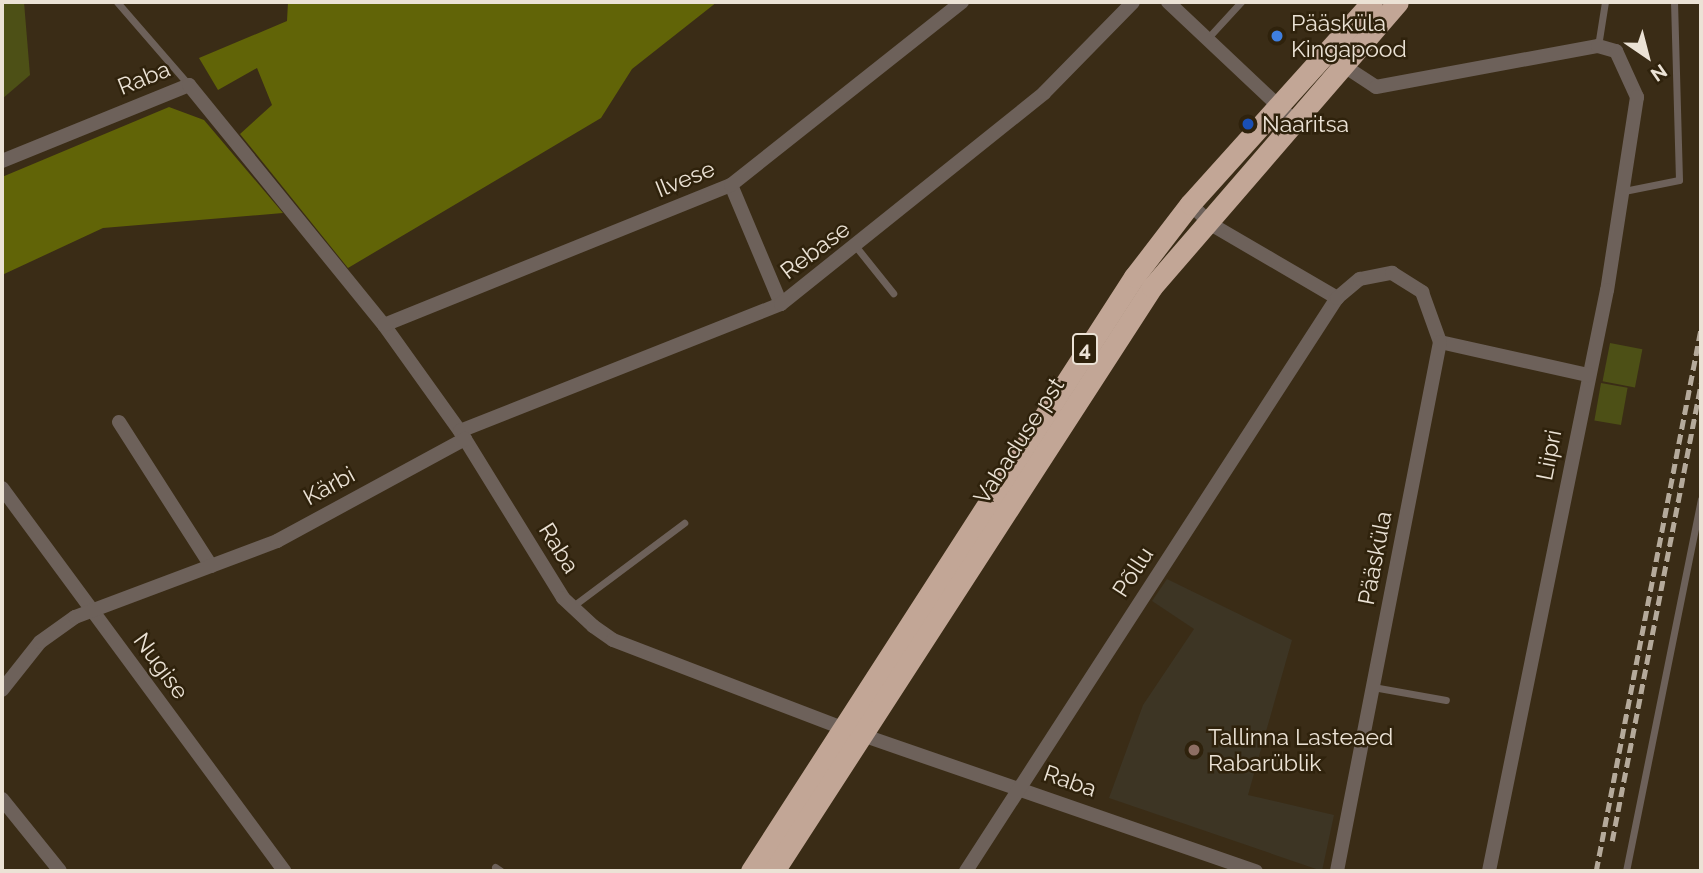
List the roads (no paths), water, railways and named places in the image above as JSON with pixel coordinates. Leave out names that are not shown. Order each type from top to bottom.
[{"type":"highway","name":"Vabaduse pst","points":[[1334,58],[1372,2]]},
{"type":"highway","name":"Vabaduse pst","points":[[774,871],[852,731],[1107,316],[1334,58],[1398,2]]},
{"type":"highway","name":"Vabaduse pst","points":[[751,871],[852,731]]},
{"type":"street","name":"Ilvese","points":[[384,325],[731,185],[962,2]]},
{"type":"street","name":"Rebase","points":[[462,435],[780,304],[857,247],[1044,93],[1133,2]]},
{"type":"street","points":[[1168,2],[1285,112]]},
{"type":"street","points":[[1334,58],[1376,88],[1598,46]]},
{"type":"street","name":"Liipri","points":[[1489,871],[1624,191],[1637,97],[1616,51],[1598,46]]},
{"type":"street","name":"Raba","points":[[2,161],[189,85],[384,325],[462,435],[572,606],[613,639],[852,731],[1256,871]]},
{"type":"street","points":[[731,185],[780,304]]},
{"type":"street","points":[[1198,211],[1337,298]]},
{"type":"street","name":"Põllu","points":[[966,871],[1337,298],[1360,279],[1392,273],[1422,292],[1440,342]]},
{"type":"street","points":[[1440,342],[1588,375]]},
{"type":"street","name":"Pääsküla","points":[[1337,871],[1440,342]]},
{"type":"street","points":[[120,422],[211,566]]},
{"type":"street","name":"Kärbi","points":[[2,690],[40,642],[92,610],[277,541],[462,435]]},
{"type":"street","name":"Nugise","points":[[2,488],[284,871]]},
{"type":"street","points":[[2,799],[60,871]]},
{"type":"lane","points":[[117,2],[189,85]]},
{"type":"lane","points":[[1206,40],[1241,2]]},
{"type":"lane","points":[[1598,46],[1605,2]]},
{"type":"lane","points":[[1624,191],[1679,180],[1674,2]]},
{"type":"lane","points":[[857,247],[893,293]]},
{"type":"lane","points":[[1626,871],[1701,499]]},
{"type":"lane","points":[[572,606],[684,523]]},
{"type":"lane","points":[[1373,687],[1446,700]]},
{"type":"railway","points":[[1596,871],[1701,328]]},
{"type":"railway","points":[[1612,841],[1701,384]]},
{"type":"place","name":"Pääsküla Kingapood","points":[[1277,36]]},
{"type":"place","name":"Naaritsa","points":[[1248,124]]},
{"type":"place","name":"Tallinna Lasteaed Rabarüblik","points":[[1194,750]]}]
